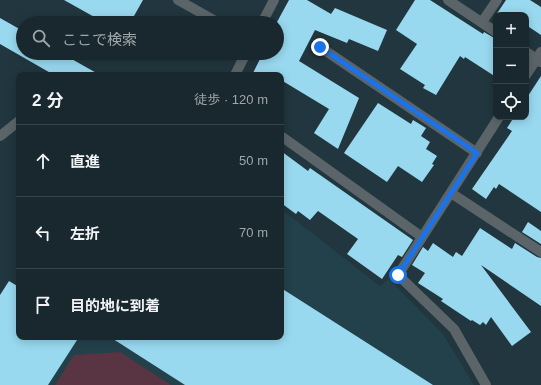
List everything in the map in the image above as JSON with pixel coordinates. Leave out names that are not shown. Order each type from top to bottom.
[{"type":"street","points":[[178,0],[207,16]]},
{"type":"street","points":[[266,16],[274,0]]},
{"type":"street","points":[[448,0],[493,30]]},
{"type":"street","points":[[482,22],[497,0]]},
{"type":"street","points":[[320,47],[477,153]]},
{"type":"street","points":[[529,53],[539,57],[529,71]]},
{"type":"street","points":[[236,72],[242,60]]},
{"type":"street","points":[[486,385],[454,329],[398,275],[497,120]]},
{"type":"street","points":[[0,136],[16,123]]},
{"type":"street","points":[[284,138],[422,237]]},
{"type":"street","points":[[451,193],[541,252]]},
{"type":"shaded area","points":[[284,211],[380,286],[389,279],[443,334],[474,385],[0,385],[0,303],[16,332],[16,340],[284,340]]},
{"type":"shaded area","points":[[120,352],[171,385],[55,385],[74,355]]},
{"type":"building","points":[[64,0],[143,0],[134,16],[93,16]]},
{"type":"building","points":[[289,0],[307,0],[331,14],[335,8],[387,30],[378,51],[349,39],[347,43],[315,30],[299,61],[359,98],[338,149],[314,133],[329,109],[284,82],[284,72],[254,72],[260,60],[284,60],[284,16],[280,16]]},
{"type":"building","points":[[415,0],[430,0],[483,34],[484,32],[493,37],[493,75],[465,57],[464,59],[460,56],[436,95],[423,88],[425,85],[400,69],[417,44],[396,30]]},
{"type":"building","points":[[506,0],[530,0],[541,7],[541,35],[529,27],[529,12],[498,12]]},
{"type":"building","points":[[0,18],[16,27],[16,53],[0,44]]},
{"type":"building","points":[[28,60],[73,60],[95,72],[49,72]]},
{"type":"building","points":[[541,76],[541,212],[499,184],[496,189],[494,187],[486,199],[472,189],[512,131],[507,128],[512,120],[529,120],[529,94]]},
{"type":"building","points":[[378,103],[411,124],[413,120],[426,128],[421,136],[430,142],[426,149],[437,156],[432,164],[434,165],[422,182],[398,166],[387,182],[344,153]]},
{"type":"building","points":[[284,153],[308,171],[310,168],[413,240],[402,257],[398,255],[382,279],[347,254],[358,239],[318,211],[310,220],[298,211],[296,214],[284,205]]},
{"type":"building","points":[[528,222],[541,231],[541,244],[522,232]]},
{"type":"building","points":[[480,228],[512,249],[515,243],[541,258],[541,306],[481,265],[531,332],[512,346],[491,317],[486,325],[483,322],[480,325],[472,320],[471,321],[441,301],[443,299],[418,283],[425,273],[412,265],[423,247],[428,251],[433,243],[453,257],[456,252],[462,256]]},
{"type":"building","points":[[9,281],[16,285],[16,340],[77,340],[48,385],[0,385],[0,295]]},
{"type":"building","points":[[284,290],[433,385],[185,385],[115,340],[284,340]]},
{"type":"route","points":[[320,47],[477,153],[398,275]]}]
